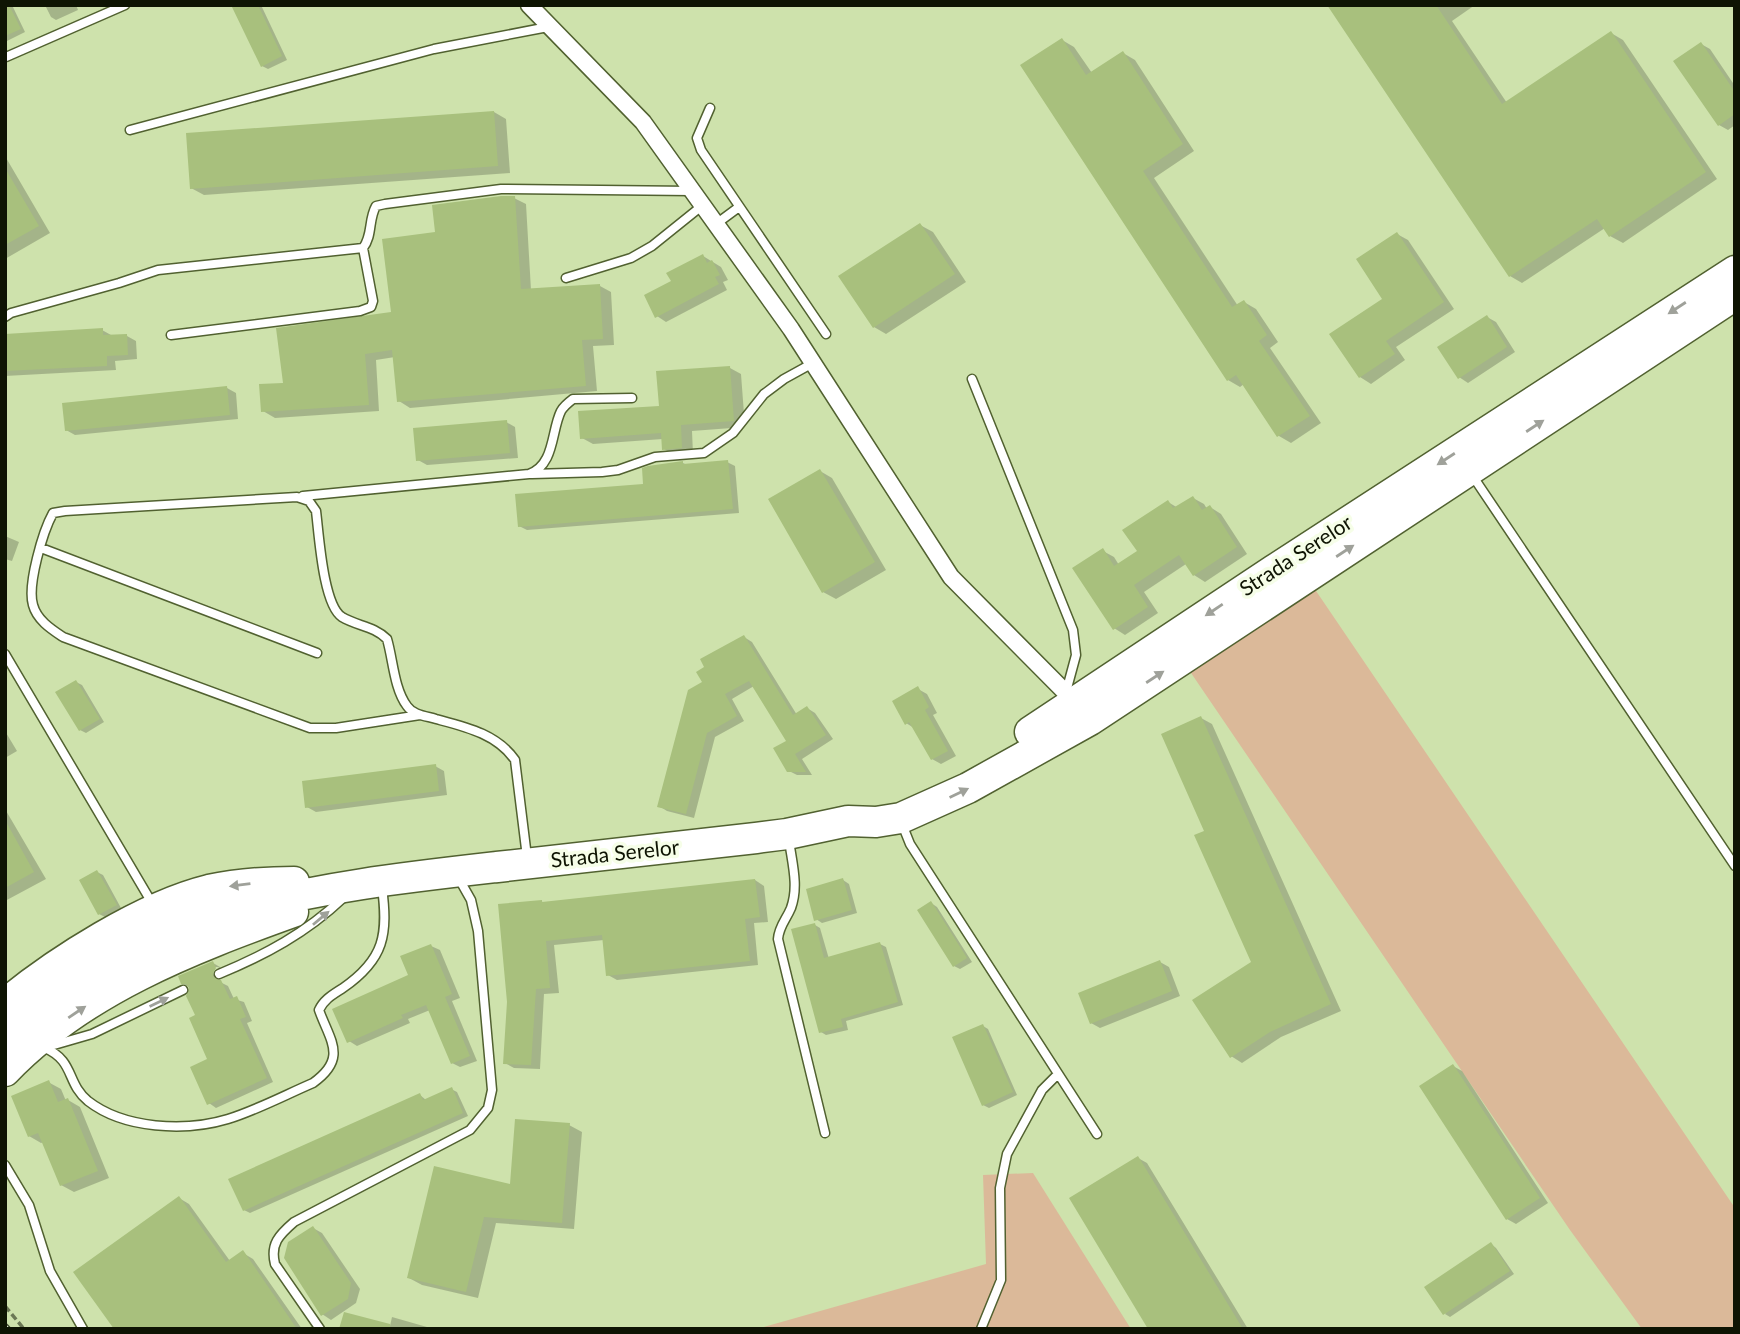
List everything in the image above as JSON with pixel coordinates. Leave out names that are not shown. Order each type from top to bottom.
[{"type":"highway","name":"Strada Serelor","points":[[848,821],[869,806],[913,792],[990,755],[1071,697],[1274,570],[1735,271]]},
{"type":"highway","name":"Strada Serelor","points":[[382,880],[788,834],[848,821],[876,822],[901,817],[968,788],[1090,720],[1735,295]]},
{"type":"highway","points":[[5,1004],[54,967],[155,909],[185,897],[236,885],[267,882],[382,880]]},
{"type":"highway","points":[[21,1052],[80,1009],[127,981],[182,954],[382,880]]},
{"type":"highway","points":[[21,1052],[50,1000],[121,954],[159,936],[241,907],[382,880]]},
{"type":"street","points":[[529,5],[643,122],[813,363],[951,577],[1071,697]]},
{"type":"lane","points":[[6,57],[125,5]]},
{"type":"lane","points":[[130,130],[434,49],[548,27]]},
{"type":"lane","points":[[710,108],[697,138],[701,150],[826,334]]},
{"type":"lane","points":[[5,317],[158,270],[363,248],[369,240],[371,215],[376,206],[384,204],[501,189],[692,191]]},
{"type":"lane","points":[[566,278],[631,258],[652,246],[703,205]]},
{"type":"lane","points":[[716,224],[740,207]]},
{"type":"lane","points":[[170,335],[360,312],[371,307],[373,301],[363,248]]},
{"type":"lane","points":[[420,715],[336,728],[310,727],[63,637],[45,624],[32,603],[32,587],[47,524],[53,513],[297,497],[529,474],[602,472],[618,470],[655,457],[704,453],[733,433],[764,394],[783,379],[813,363]]},
{"type":"lane","points":[[972,379],[1073,630],[1076,655],[1071,697]]},
{"type":"lane","points":[[529,474],[538,471],[545,462],[562,408],[573,398],[632,398]]},
{"type":"lane","points":[[1469,469],[1735,866]]},
{"type":"lane","points":[[297,497],[309,501],[316,511],[326,576],[335,611],[342,617],[380,632],[387,639],[401,698],[408,709],[490,737],[507,748],[515,760],[528,863]]},
{"type":"lane","points":[[41,548],[317,653]]},
{"type":"lane","points":[[5,654],[155,909]]},
{"type":"lane","points":[[901,817],[910,844],[1097,1134]]},
{"type":"lane","points":[[788,834],[796,884],[791,909],[779,929],[778,939],[825,1133]]},
{"type":"lane","points":[[320,1329],[275,1264],[272,1254],[274,1243],[281,1233],[294,1222],[470,1130],[488,1108],[492,1090],[478,931],[471,900],[455,872]]},
{"type":"lane","points":[[21,1052],[62,1058],[76,1088],[98,1109],[114,1116],[152,1124],[204,1124],[229,1119],[313,1083],[323,1076],[334,1056],[332,1038],[319,1010],[321,1005],[360,976],[372,962],[380,946],[386,921],[382,880]]},
{"type":"lane","points":[[219,974],[291,940],[323,917],[351,891]]},
{"type":"lane","points":[[21,1052],[92,1034],[183,990]]},
{"type":"lane","points":[[981,1329],[1001,1280],[1000,1188],[1007,1154],[1042,1090],[1057,1075]]},
{"type":"lane","points":[[5,1165],[29,1205],[50,1271],[82,1329]]},
{"type":"path","points":[[5,1306],[24,1329]]},
{"type":"shaded area","points":[[1312,585],[1735,1208],[1735,1329],[1642,1329],[1570,1230],[1189,670]]},
{"type":"shaded area","points":[[1033,1173],[1131,1329],[757,1329],[986,1264],[983,1175]]},
{"type":"building","points":[[5,5],[9,5],[21,29],[5,36]]},
{"type":"building","points":[[231,5],[258,5],[282,56],[261,67]]},
{"type":"building","points":[[1327,5],[1436,5],[1502,104],[1611,31],[1706,172],[1609,237],[1597,219],[1509,277]]},
{"type":"building","points":[[1062,38],[1086,75],[1123,51],[1183,144],[1143,171],[1232,307],[1244,300],[1267,335],[1259,341],[1310,416],[1277,437],[1236,375],[1227,381],[1020,65]]},
{"type":"building","points":[[1701,42],[1735,92],[1735,114],[1718,126],[1673,61]]},
{"type":"building","points":[[494,111],[498,166],[190,189],[186,133]]},
{"type":"building","points":[[5,168],[39,226],[5,245]]},
{"type":"building","points":[[515,196],[521,289],[600,284],[603,339],[582,340],[586,386],[397,402],[392,350],[365,354],[369,405],[261,412],[259,384],[283,383],[276,328],[391,312],[382,239],[435,232],[432,205]]},
{"type":"building","points":[[920,223],[955,274],[873,328],[838,276]]},
{"type":"building","points":[[1397,232],[1444,302],[1386,341],[1395,354],[1359,378],[1329,334],[1382,299],[1356,259]]},
{"type":"building","points":[[703,254],[707,263],[712,260],[720,275],[715,277],[719,284],[655,318],[644,295],[671,281],[666,273]]},
{"type":"building","points":[[1487,315],[1507,347],[1458,379],[1437,347]]},
{"type":"building","points":[[103,328],[103,335],[127,334],[128,355],[107,356],[107,366],[5,371],[5,334]]},
{"type":"building","points":[[730,366],[734,421],[681,425],[682,448],[662,450],[661,433],[580,439],[578,411],[659,406],[656,371]]},
{"type":"building","points":[[227,386],[230,415],[65,431],[62,403]]},
{"type":"building","points":[[507,420],[510,453],[416,461],[413,428]]},
{"type":"building","points":[[728,460],[733,509],[518,527],[515,494],[643,484],[642,468],[648,466],[683,461],[683,464]]},
{"type":"building","points":[[820,469],[875,562],[822,593],[768,499]]},
{"type":"building","points":[[1193,496],[1202,510],[1210,505],[1237,547],[1193,576],[1179,555],[1134,585],[1148,607],[1113,630],[1072,568],[1103,548],[1114,566],[1137,551],[1122,530],[1168,500],[1173,508]]},
{"type":"building","points":[[744,635],[793,715],[807,706],[826,735],[795,754],[806,772],[787,772],[773,748],[786,741],[749,681],[725,694],[737,716],[707,733],[686,814],[657,807],[688,690],[702,682],[696,672],[704,667],[700,659]]},
{"type":"building","points":[[76,680],[100,719],[79,731],[55,692]]},
{"type":"building","points":[[918,686],[929,707],[925,710],[948,751],[931,760],[909,722],[905,725],[892,701]]},
{"type":"building","points":[[1201,716],[1331,1004],[1270,1032],[1230,1058],[1192,1000],[1251,962],[1194,835],[1204,831],[1161,734]]},
{"type":"building","points":[[436,764],[439,791],[305,808],[302,781]]},
{"type":"building","points":[[5,820],[34,872],[5,888]]},
{"type":"building","points":[[97,870],[117,905],[98,915],[79,880]]},
{"type":"building","points":[[843,878],[852,910],[814,921],[806,889]]},
{"type":"building","points":[[755,879],[760,917],[745,919],[750,961],[606,976],[602,935],[546,941],[550,988],[536,989],[531,1065],[503,1064],[507,1002],[498,904],[542,902]]},
{"type":"building","points":[[931,901],[967,958],[953,967],[917,910]]},
{"type":"building","points":[[815,923],[824,958],[880,942],[898,1002],[841,1019],[843,1027],[819,1033],[791,929]]},
{"type":"building","points":[[431,944],[452,994],[445,997],[470,1056],[451,1064],[426,1005],[347,1043],[332,1009],[408,975],[400,956]]},
{"type":"building","points":[[1160,960],[1172,991],[1090,1024],[1078,993]]},
{"type":"building","points":[[213,961],[216,968],[213,977],[221,980],[230,999],[237,996],[246,1017],[240,1019],[267,1078],[207,1105],[190,1067],[207,1059],[189,1018],[195,1015],[186,996],[189,988],[186,984],[181,984],[178,976]]},
{"type":"building","points":[[983,1024],[1013,1092],[982,1106],[952,1037]]},
{"type":"building","points":[[1453,1064],[1540,1198],[1506,1220],[1419,1086]]},
{"type":"building","points":[[49,1080],[58,1102],[68,1098],[98,1171],[60,1186],[38,1133],[28,1137],[11,1096]]},
{"type":"building","points":[[452,1087],[463,1113],[243,1211],[228,1179],[420,1093],[423,1100]]},
{"type":"building","points":[[515,1119],[570,1123],[562,1223],[484,1217],[466,1292],[407,1278],[434,1166],[510,1184]]},
{"type":"building","points":[[1138,1156],[1243,1329],[1148,1329],[1069,1198]]},
{"type":"building","points":[[179,1196],[226,1262],[243,1250],[297,1329],[114,1329],[73,1272]]},
{"type":"building","points":[[313,1226],[351,1283],[348,1299],[321,1316],[284,1258],[288,1242]]},
{"type":"building","points":[[1491,1242],[1510,1271],[1443,1315],[1424,1287]]},
{"type":"building","points":[[344,1312],[390,1324],[390,1329],[339,1329]]}]
